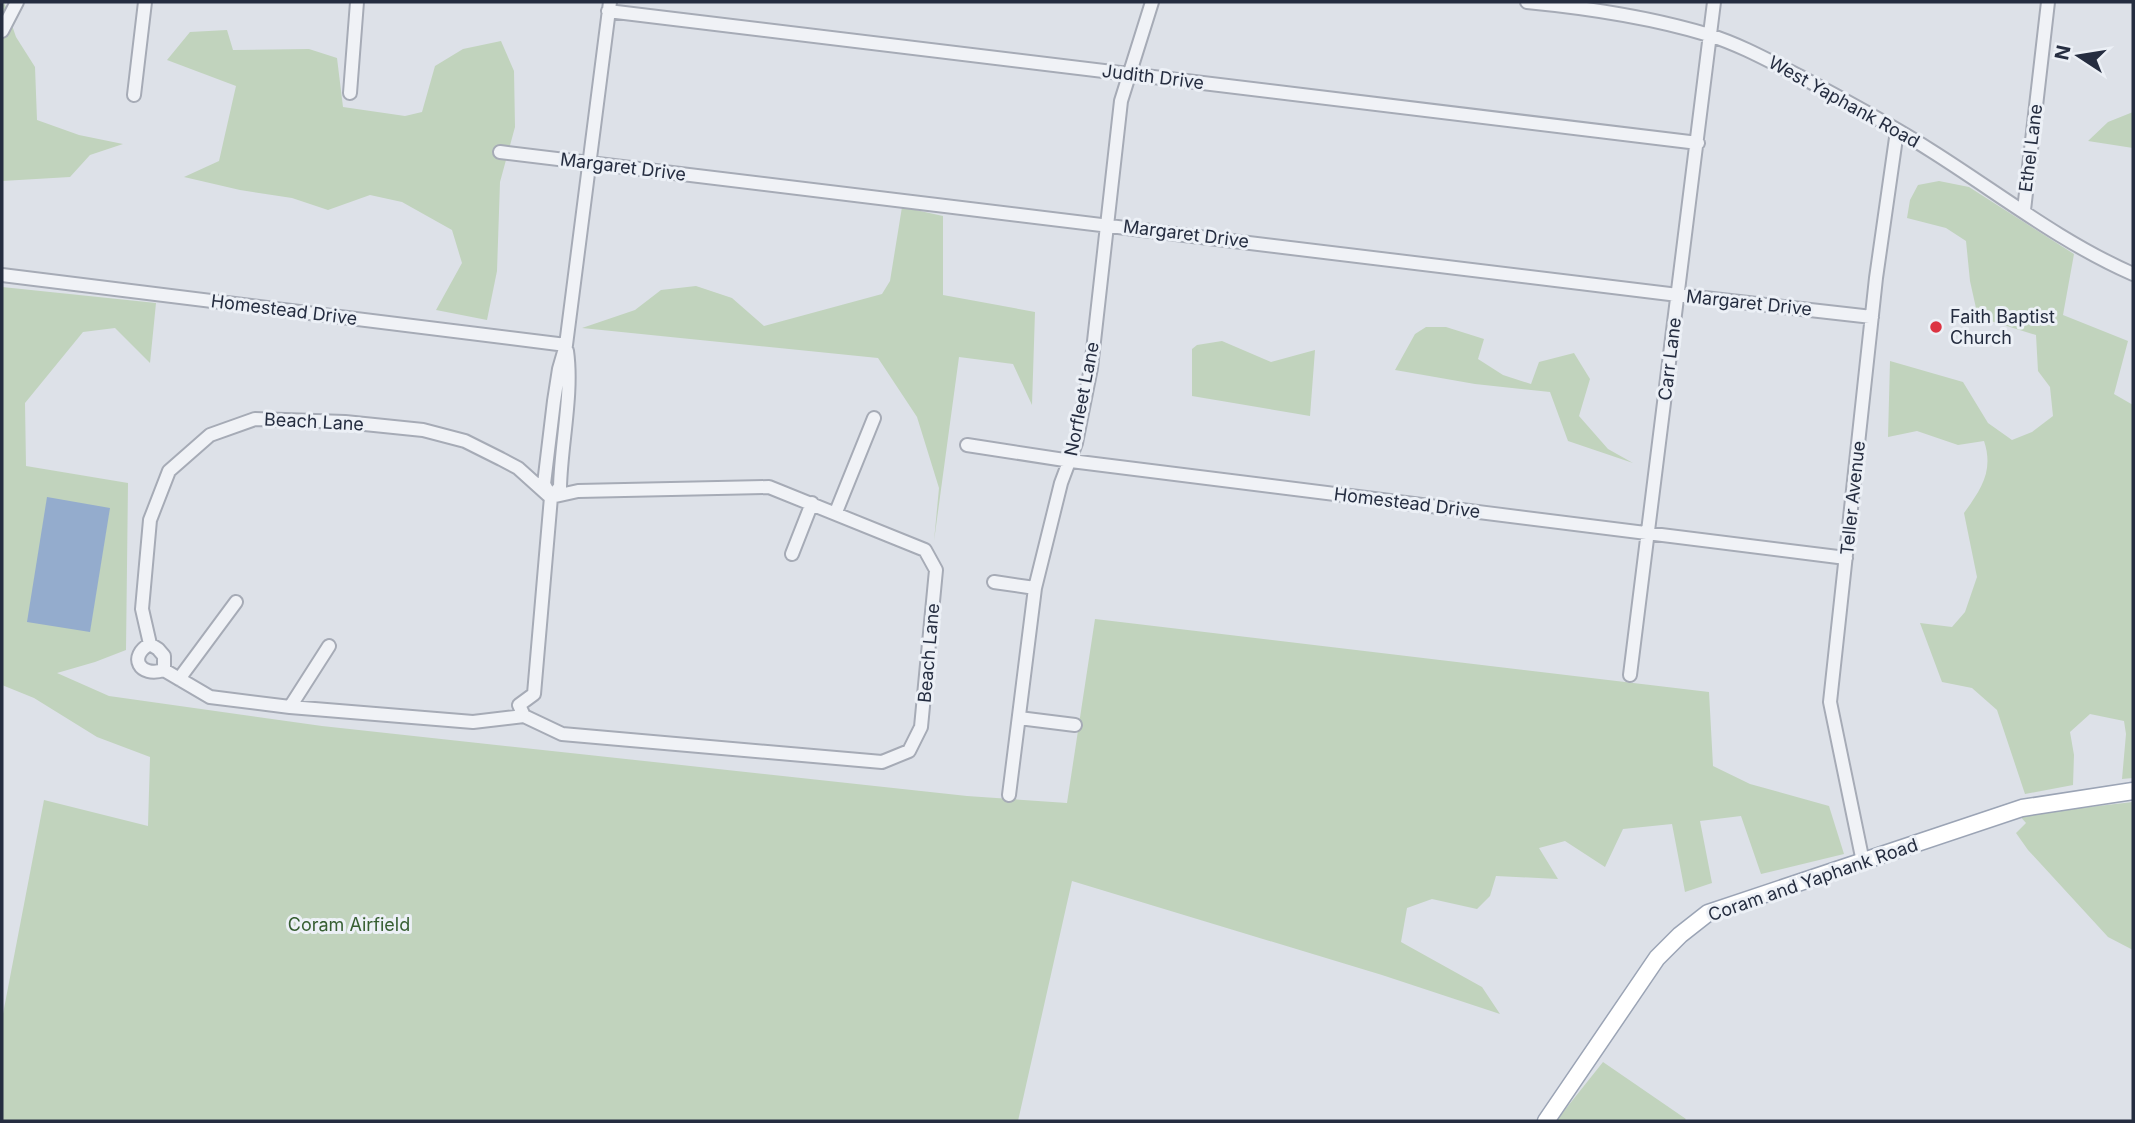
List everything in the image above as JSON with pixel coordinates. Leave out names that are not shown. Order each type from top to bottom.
[{"type":"main road","name":"Coram and Yaphank Road","points":[[1546,1121],[1657,958],[1708,913],[2022,808],[2133,792]]},
{"type":"street","points":[[2,31],[17,2]]},
{"type":"street","points":[[134,95],[145,2]]},
{"type":"street","points":[[350,93],[357,2]]},
{"type":"street","name":"Norfleet Lane","points":[[1009,795],[1035,588],[1061,483],[1071,461],[1091,368],[1121,101],[1152,2]]},
{"type":"street","name":"West Yaphank Road","points":[[1527,2],[1611,11],[1710,36],[1761,57],[1839,97],[1927,148],[2063,238],[2096,258],[2133,274]]},
{"type":"street","name":"Carr Lane","points":[[1630,675],[1714,2]]},
{"type":"street","name":"Ethel Lane","points":[[2024,210],[2048,2]]},
{"type":"street","points":[[524,716],[519,705],[534,694],[551,497],[544,484],[555,390],[566,345],[609,6]]},
{"type":"street","name":"Judith Drive","points":[[609,6],[1130,74],[1698,143]]},
{"type":"street","name":"Teller Avenue","points":[[1863,862],[1830,702],[1872,317],[1897,131]]},
{"type":"street","name":"Margaret Drive","points":[[500,152],[1872,317]]},
{"type":"street","name":"Homestead Drive","points":[[2,275],[566,345]]},
{"type":"street","points":[[836,512],[874,418]]},
{"type":"street","name":"Beach Lane","points":[[150,644],[143,648],[140,654],[140,667],[145,672],[164,670],[210,697],[290,707],[473,722],[524,716],[562,734],[882,762],[909,751],[922,727],[936,570],[925,550],[769,486],[579,491],[551,497],[518,468],[455,438],[423,430],[345,422],[255,419],[210,435],[169,471],[150,520],[142,609],[150,644],[164,656],[164,670]]},
{"type":"street","name":"Homestead Drive","points":[[967,445],[1071,461],[1846,558]]},
{"type":"street","points":[[792,554],[812,503]]},
{"type":"street","points":[[994,582],[1035,588]]},
{"type":"street","points":[[179,679],[236,602]]},
{"type":"street","points":[[290,707],[329,646]]},
{"type":"street","points":[[1019,718],[1075,724]]},
{"type":"green space","points":[[2,2],[16,37],[35,67],[37,120],[79,135],[123,144],[90,155],[70,177],[2,181]]},
{"type":"green space","points":[[227,30],[233,50],[309,49],[337,58],[343,107],[405,116],[422,112],[435,66],[463,49],[501,41],[514,71],[515,127],[500,182],[497,271],[487,320],[436,310],[462,263],[452,230],[402,202],[370,195],[328,210],[292,198],[184,177],[219,161],[236,86],[167,60],[190,32]]},
{"type":"green space","points":[[2133,112],[2133,148],[2088,141],[2108,122]]},
{"type":"green space","points":[[1939,181],[1969,187],[2074,254],[2063,315],[2128,341],[2114,394],[2133,405],[2133,778],[2122,779],[2126,734],[2124,721],[2090,714],[2070,732],[2074,755],[2073,785],[2025,794],[1997,710],[1972,688],[1942,682],[1920,623],[1952,627],[1965,612],[1977,577],[1964,513],[1984,479],[1987,452],[1984,441],[1958,445],[1917,431],[1888,437],[1890,361],[1963,382],[1988,423],[2012,440],[2032,432],[2053,416],[2050,387],[2038,371],[2036,335],[1978,317],[1970,281],[1966,241],[1946,228],[1907,218],[1910,200],[1918,185]]},
{"type":"green space","points":[[902,207],[943,216],[943,295],[1035,312],[1032,405],[1013,364],[959,357],[934,541],[939,488],[917,417],[878,358],[582,328],[635,310],[661,290],[696,286],[732,298],[764,326],[882,294],[890,281]]},
{"type":"green space","name":"Coram Airfield","points":[[2,287],[156,303],[150,363],[115,328],[83,332],[25,403],[26,466],[128,483],[126,650],[57,673],[109,696],[322,726],[967,796],[1067,803],[1095,619],[1709,692],[1713,766],[1750,784],[1829,806],[1844,854],[1761,874],[1741,816],[1700,821],[1712,883],[1685,892],[1672,824],[1623,829],[1605,867],[1565,841],[1539,848],[1558,879],[1496,876],[1490,896],[1477,909],[1432,899],[1407,908],[1401,942],[1482,987],[1500,1014],[1382,975],[1072,881],[1018,1121],[2,1121],[2,1019],[44,800],[148,826],[150,757],[97,737],[34,698],[2,685]]},
{"type":"green space","points":[[1426,327],[1446,327],[1484,339],[1478,359],[1503,375],[1531,384],[1539,362],[1574,353],[1590,379],[1579,416],[1608,449],[1633,463],[1568,441],[1550,392],[1475,384],[1395,370],[1415,334]]},
{"type":"green space","points":[[1222,341],[1271,362],[1315,350],[1310,416],[1192,396],[1192,349],[1197,345]]},
{"type":"green space","points":[[2133,802],[2133,950],[2108,937],[2028,850],[2016,833],[2026,823],[2019,815]]},
{"type":"green space","points":[[1603,1062],[1686,1119],[1556,1121]]},
{"type":"water","points":[[47,497],[110,508],[90,632],[27,622]]},
{"type":"place","name":"Faith Baptist Church","points":[[1936,327]]}]
